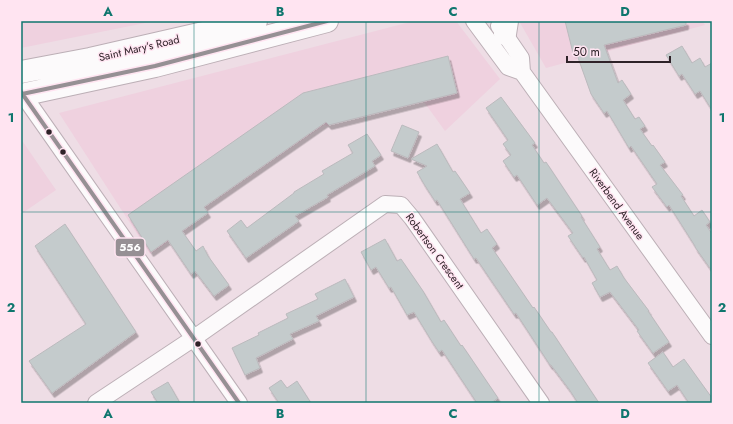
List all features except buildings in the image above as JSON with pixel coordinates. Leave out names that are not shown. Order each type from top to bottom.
[{"type":"main road","name":"Saint Mary’s Road","points":[[21,72],[98,57],[256,21]]},
{"type":"main road","name":"Saint Mary’s Road","points":[[21,94],[155,66],[327,21]]},
{"type":"street","name":"Riverbend Avenue","points":[[474,21],[508,67],[522,72]]},
{"type":"street","name":"Riverbend Avenue","points":[[503,25],[521,58],[522,72],[712,336]]},
{"type":"street","points":[[21,94],[240,403]]},
{"type":"street","name":"Robertson Crescent","points":[[194,338],[385,204],[401,205],[412,218],[541,403]]},
{"type":"street","points":[[96,403],[194,338]]},
{"type":"shaded area","points":[[21,21],[155,21],[21,48]]},
{"type":"shaded area","points":[[414,21],[456,21],[500,79],[445,131],[424,102],[326,126],[325,124],[205,207],[209,213],[150,254],[59,113]]},
{"type":"shaded area","points":[[519,21],[702,21],[705,25],[546,68]]},
{"type":"shaded area","points":[[21,139],[56,190],[21,214]]},
{"type":"transit line","name":"556","points":[[22,94],[155,66],[327,21]]},
{"type":"transit line","name":"556","points":[[21,92],[239,403]]}]
